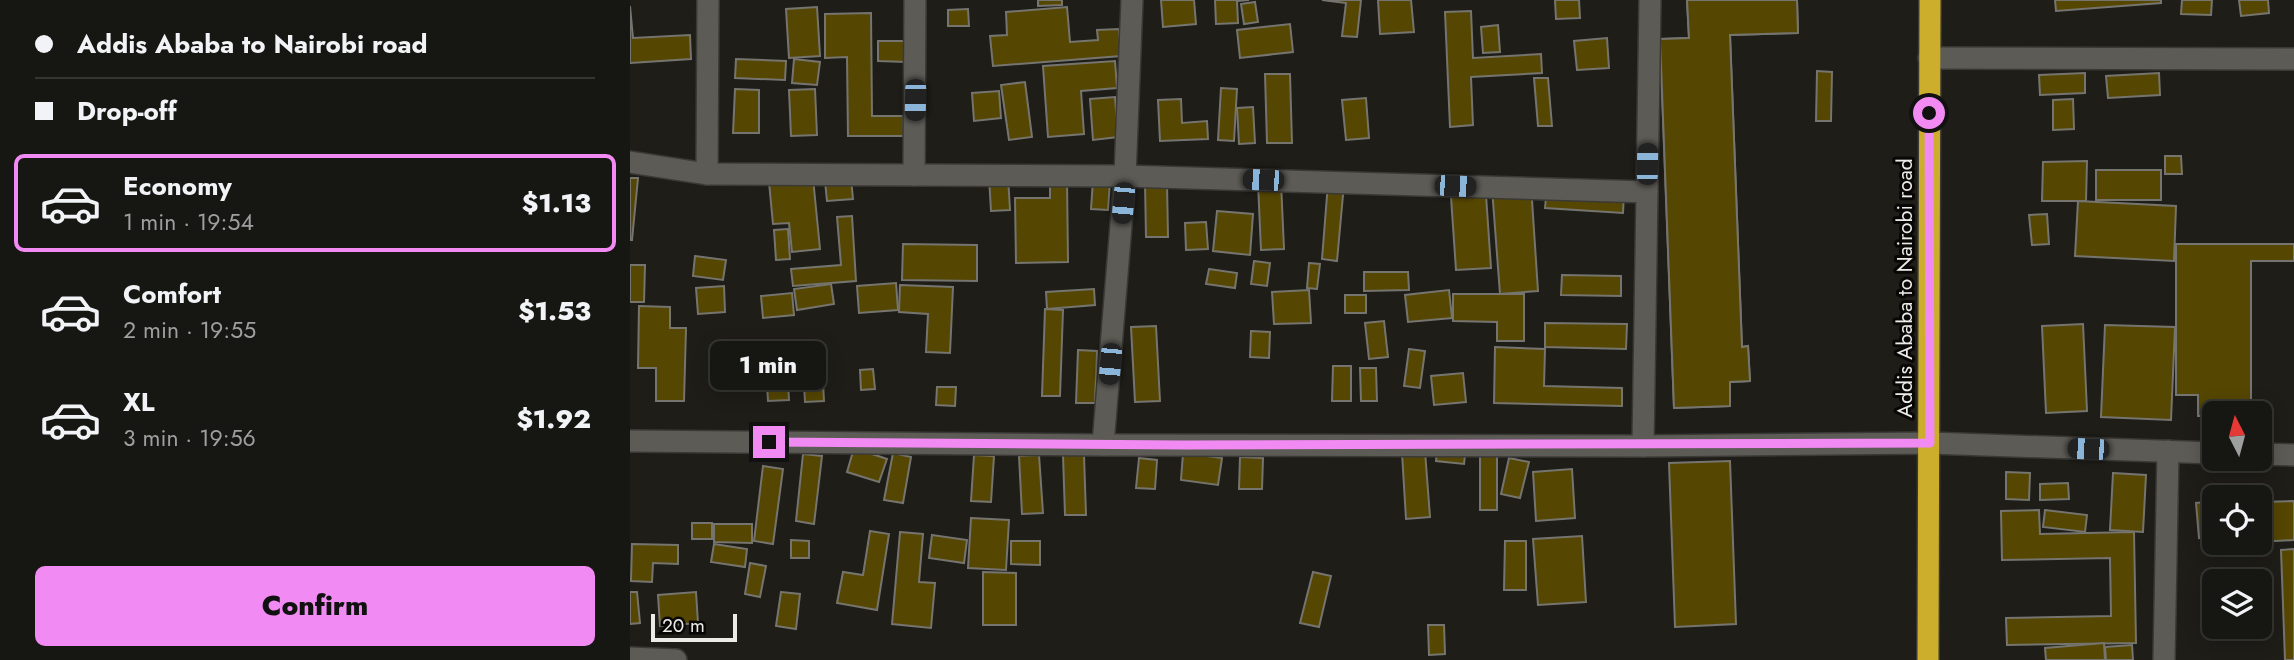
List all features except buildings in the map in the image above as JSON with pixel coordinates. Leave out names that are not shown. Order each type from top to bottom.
[{"type":"highway","name":"Addis Ababa to Nairobi road","points":[[1928,660],[1930,0]]},
{"type":"street","points":[[706,174],[708,0]]},
{"type":"street","points":[[914,174],[915,0]]},
{"type":"street","points":[[1103,445],[1125,176],[1132,0]]},
{"type":"street","points":[[1643,446],[1650,0]]},
{"type":"street","points":[[1929,58],[2294,59]]},
{"type":"street","points":[[630,162],[706,174],[1125,176],[1647,192]]},
{"type":"street","points":[[630,441],[1643,446],[1930,443],[2202,452]]},
{"type":"street","points":[[2164,660],[2168,451]]},
{"type":"street","points":[[2272,455],[2294,456]]},
{"type":"street","points":[[630,658],[676,660]]},
{"type":"route","points":[[769,442],[1643,446],[1930,443],[1929,113]]}]
